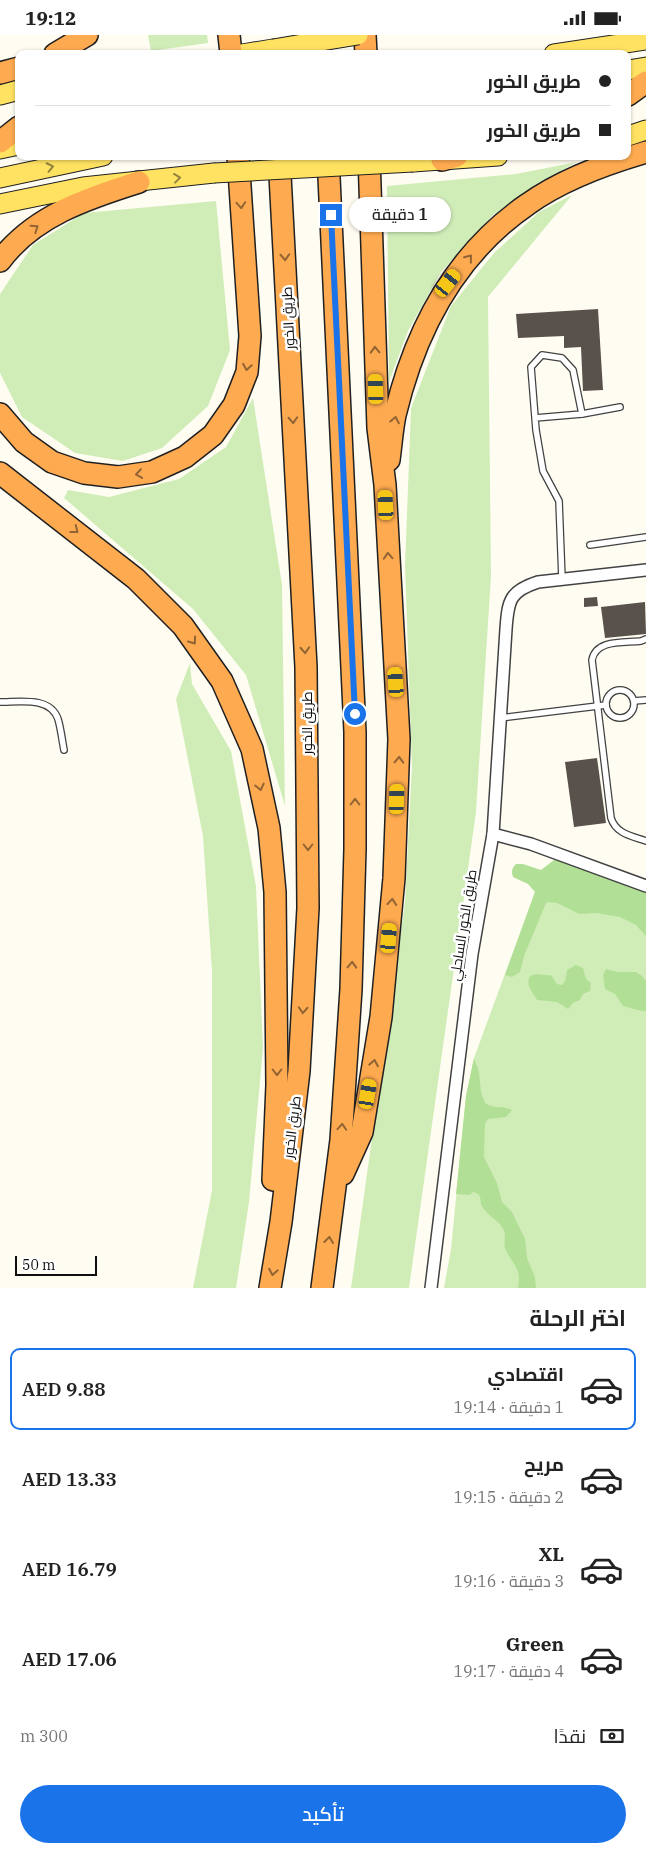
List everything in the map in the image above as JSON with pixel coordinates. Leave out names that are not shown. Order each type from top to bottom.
[{"type":"highway","points":[[62,50],[87,35]]},
{"type":"highway","points":[[229,35],[231,50]]},
{"type":"highway","points":[[273,35],[274,50]]},
{"type":"highway","points":[[323,35],[324,50]]},
{"type":"highway","points":[[365,35],[366,50]]},
{"type":"highway","points":[[0,73],[15,69]]},
{"type":"highway","points":[[631,93],[646,82]]},
{"type":"highway","points":[[5,146],[15,132]]},
{"type":"highway","points":[[631,156],[646,152]]},
{"type":"highway","points":[[0,414],[24,442],[52,461],[84,473],[118,477],[152,472],[177,461],[213,435],[234,405],[247,372],[250,345],[238,160]]},
{"type":"highway","name":"طريق الخور","points":[[270,1288],[281,1222],[299,1071],[308,908],[306,667],[279,160]]},
{"type":"highway","points":[[322,1288],[341,1140],[351,989],[355,849],[355,732],[328,160]]},
{"type":"highway","points":[[335,1193],[362,1132],[381,1017],[394,879],[399,739],[385,485],[378,428],[369,160]]},
{"type":"highway","points":[[385,485],[395,415],[407,374],[422,333],[448,283],[484,239],[528,203],[572,179],[619,160]]},
{"type":"highway","points":[[0,261],[24,235],[56,213],[91,197],[139,182]]},
{"type":"highway","points":[[0,464],[36,500]]},
{"type":"highway","points":[[0,473],[136,579],[183,626],[222,681],[252,749],[269,828],[275,892],[277,936],[277,1085],[273,1189],[281,1222]]},
{"type":"main road","points":[[266,50],[358,35]]},
{"type":"main road","points":[[580,50],[646,40]]},
{"type":"main road","points":[[631,70],[646,67]]},
{"type":"main road","points":[[0,95],[15,91]]},
{"type":"main road","points":[[631,135],[646,130]]},
{"type":"main road","points":[[1,177],[84,160]]},
{"type":"main road","points":[[0,204],[83,187],[214,173],[431,160]]},
{"type":"street","name":"طريق الخور الساحلي","points":[[431,1288],[472,954],[493,834],[507,613],[510,602],[515,592],[538,582],[646,570]]},
{"type":"street","points":[[493,834],[532,844],[646,886]]},
{"type":"lane","points":[[562,579],[559,501],[543,471],[535,418],[531,367],[542,355],[562,358],[573,370],[582,414]]},
{"type":"lane","points":[[535,418],[582,414],[620,407]]},
{"type":"lane","points":[[590,545],[646,537]]},
{"type":"lane","points":[[646,639],[606,644],[595,652],[592,660],[612,822],[621,831],[646,841]]},
{"type":"lane","points":[[620,689],[629,693],[634,701],[633,711],[621,718],[611,715],[606,705],[611,693],[620,689]]},
{"type":"lane","points":[[634,701],[646,700]]},
{"type":"lane","points":[[0,702],[34,701],[50,708],[58,718],[64,750]]},
{"type":"lane","points":[[500,718],[606,705]]},
{"type":"green space","points":[[148,35],[207,35],[208,43],[151,50]]},
{"type":"green space","points":[[577,162],[535,185],[493,215],[441,272],[408,331],[389,382],[387,186],[516,174]]},
{"type":"green space","points":[[572,195],[488,297],[491,576],[476,812],[409,1288],[351,1288],[405,903],[412,766],[405,566],[411,408],[451,306],[494,253],[539,212]]},
{"type":"green space","points":[[216,201],[230,350],[208,406],[162,448],[123,461],[75,453],[22,417],[0,373],[0,294],[33,245],[84,213]]},
{"type":"green space","points":[[253,398],[282,585],[285,806],[246,675],[193,609],[64,498],[68,490],[109,497],[179,479],[226,447]]},
{"type":"green space","points":[[190,663],[192,684],[231,751],[256,886],[263,1048],[249,1202],[236,1288],[193,1288],[212,1190],[212,972],[203,836],[176,699]]},
{"type":"green space","points":[[554,860],[559,860],[646,892],[646,936],[636,925],[620,917],[596,913],[579,914],[557,903],[548,902],[524,956],[520,972],[512,977],[505,975],[535,892],[528,884],[513,877],[513,868],[516,864],[523,864],[541,870]]},
{"type":"green space","points":[[535,892],[646,913],[646,1288],[444,1288],[451,1249],[466,1096],[474,1058]]},
{"type":"green space","points":[[576,965],[583,968],[586,979],[591,983],[590,991],[583,994],[580,1000],[573,1003],[568,1009],[557,1002],[537,1000],[528,982],[530,976],[535,974],[551,975],[557,984],[562,985],[565,981],[567,970]]},
{"type":"green space","points":[[606,969],[617,972],[636,972],[642,976],[646,981],[646,1011],[623,1006],[615,994],[605,989],[603,975]]},
{"type":"green space","points":[[474,1058],[479,1072],[481,1092],[485,1103],[512,1110],[506,1117],[488,1119],[485,1123],[484,1157],[497,1183],[502,1202],[512,1212],[525,1239],[527,1258],[535,1277],[536,1288],[518,1288],[519,1275],[505,1248],[504,1231],[499,1223],[484,1209],[479,1195],[473,1192],[470,1195],[456,1194],[466,1096]]},
{"type":"building","points":[[598,309],[603,390],[583,391],[581,347],[564,348],[564,336],[518,338],[516,314]]},
{"type":"building","points":[[597,597],[598,606],[584,607],[584,598]]},
{"type":"building","points":[[645,602],[646,634],[605,638],[601,607]]},
{"type":"building","points":[[597,758],[606,823],[574,827],[565,762]]},
{"type":"route","points":[[331,215],[355,714]]}]
